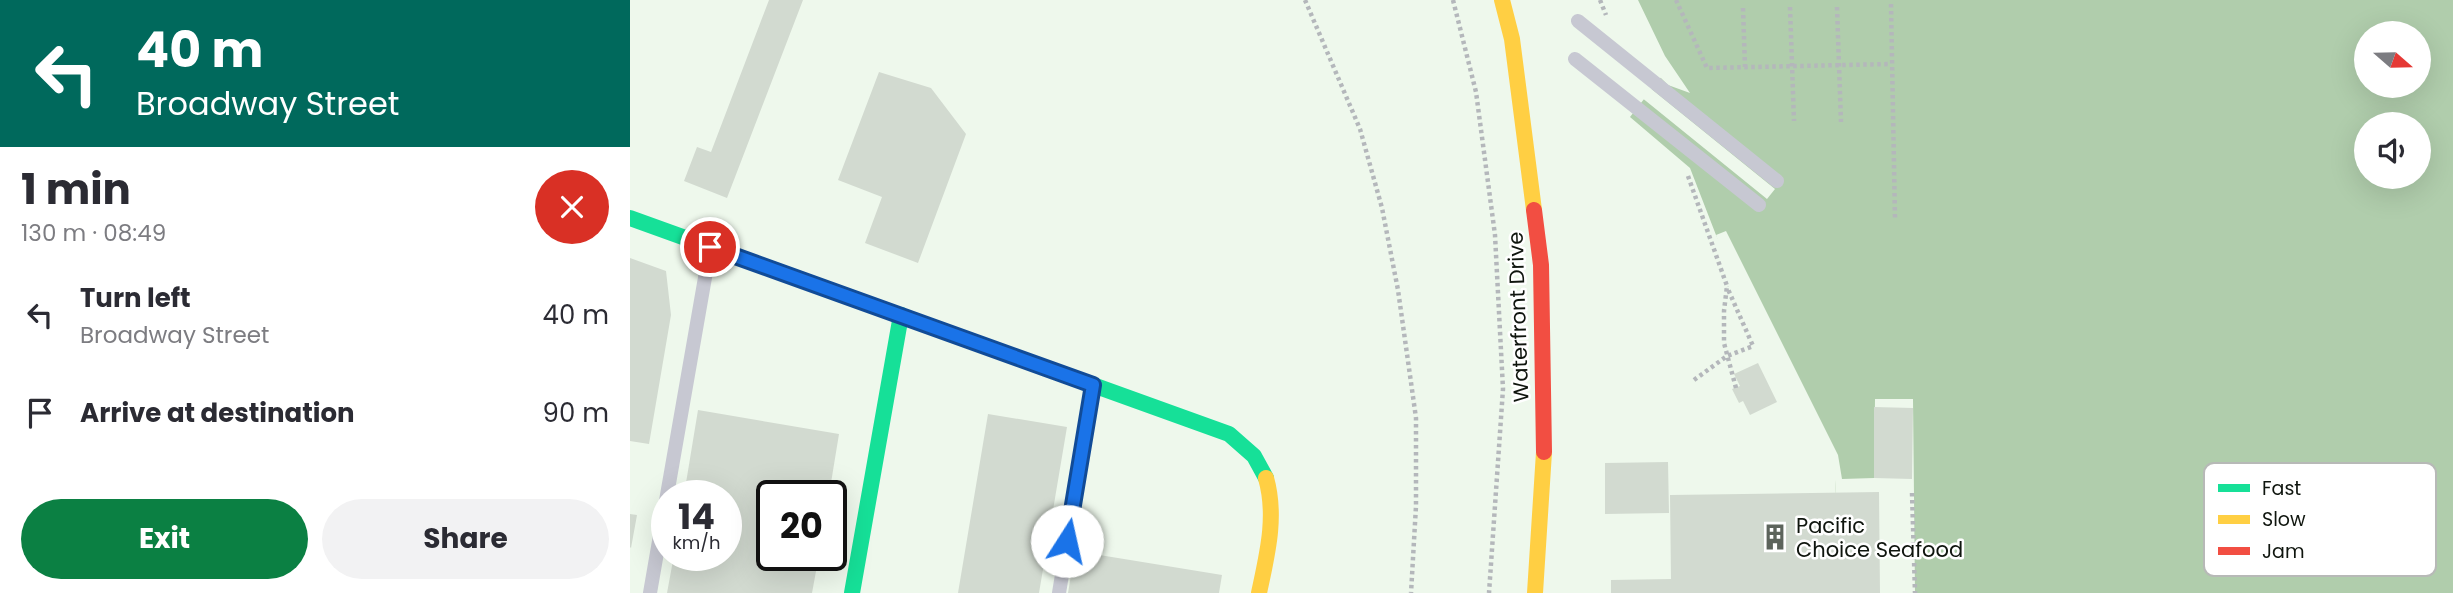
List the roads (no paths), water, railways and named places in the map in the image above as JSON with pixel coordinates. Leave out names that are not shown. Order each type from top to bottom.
[{"type":"street","name":"Waterfront Drive","points":[[1502,0],[1512,39],[1541,265],[1544,472],[1535,593]]},
{"type":"street","points":[[630,218],[1229,434],[1260,463],[1267,481],[1272,521],[1259,593]]},
{"type":"street","points":[[852,593],[901,315]]},
{"type":"lane","points":[[1578,21],[1777,181]]},
{"type":"lane","points":[[1575,59],[1759,205]]},
{"type":"lane","points":[[670,480],[710,247]]},
{"type":"lane","points":[[1059,593],[1093,385]]},
{"type":"lane","points":[[650,593],[654,571]]},
{"type":"place","name":"Pacific Choice Seafood","points":[[1775,537]]}]
